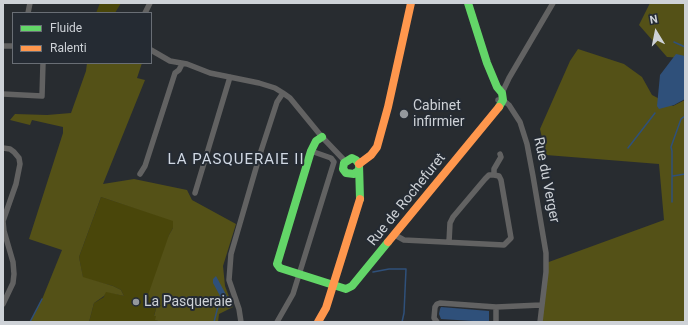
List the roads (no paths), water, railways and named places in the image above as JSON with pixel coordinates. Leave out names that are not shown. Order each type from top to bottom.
[{"type":"street","points":[[146,12],[150,3]]},
{"type":"street","points":[[318,322],[325,311],[360,199],[357,170],[353,159],[350,158],[345,161],[343,165],[346,173],[357,170],[377,147],[388,107],[411,3]]},
{"type":"street","name":"Rue du Verger","points":[[468,3],[487,63],[500,95],[511,107],[518,118],[526,144],[546,253],[546,272],[540,322]]},
{"type":"street","points":[[500,95],[553,3]]},
{"type":"street","points":[[152,51],[174,62],[187,64],[210,73],[259,83],[275,88],[290,98],[322,138],[345,161]]},
{"type":"street","points":[[174,62],[173,68],[175,73]]},
{"type":"street","points":[[3,94],[42,96],[44,64]]},
{"type":"street","points":[[140,174],[145,166],[175,73],[179,70],[182,64]]},
{"type":"street","points":[[195,194],[230,77]]},
{"type":"street","points":[[241,322],[239,309],[229,280],[231,254],[261,151],[277,102],[283,93]]},
{"type":"street","name":"Rue de Rochefuret","points":[[333,285],[344,288],[352,286],[501,105],[500,95]]},
{"type":"street","points":[[322,138],[316,142],[311,151],[277,265],[280,268],[333,285]]},
{"type":"street","points":[[3,148],[10,149],[14,152],[19,158],[20,164],[20,170],[4,218],[5,244],[14,262],[14,274],[13,282],[3,304]]},
{"type":"street","points":[[277,322],[291,298],[300,274],[334,162],[331,158],[311,151]]},
{"type":"street","points":[[494,175],[494,169],[501,157],[500,154]]},
{"type":"street","points":[[395,235],[404,240],[504,245],[511,238],[501,180],[498,176],[489,175],[484,179],[453,217],[450,223],[449,242]]},
{"type":"street","points":[[436,322],[434,312],[438,303],[496,307],[541,305]]},
{"type":"street","points":[[496,307],[496,322]]},
{"type":"water","points":[[676,54],[685,56],[685,99],[674,105],[659,109],[657,106],[660,75]]},
{"type":"water","points":[[216,276],[229,300],[230,307],[225,305],[213,283],[213,279]]},
{"type":"water","points":[[441,307],[489,311],[489,322],[441,319],[439,314]]},
{"type":"waterway","points":[[674,42],[685,47]]},
{"type":"waterway","points":[[628,148],[655,113]]},
{"type":"waterway","points":[[672,202],[671,147],[681,119],[685,116]]},
{"type":"waterway","points":[[673,176],[685,174]]},
{"type":"waterway","points":[[373,272],[389,269],[406,269],[404,313],[402,322]]},
{"type":"waterway","points":[[214,322],[221,295]]},
{"type":"waterway","points":[[30,322],[42,299]]},
{"type":"place","name":"Cabinet infirmier","points":[[404,114]]},
{"type":"place","name":"La Pasqueraie","points":[[136,302]]},
{"type":"district","name":"LA PASQUERAIE II","points":[[236,160]]}]
